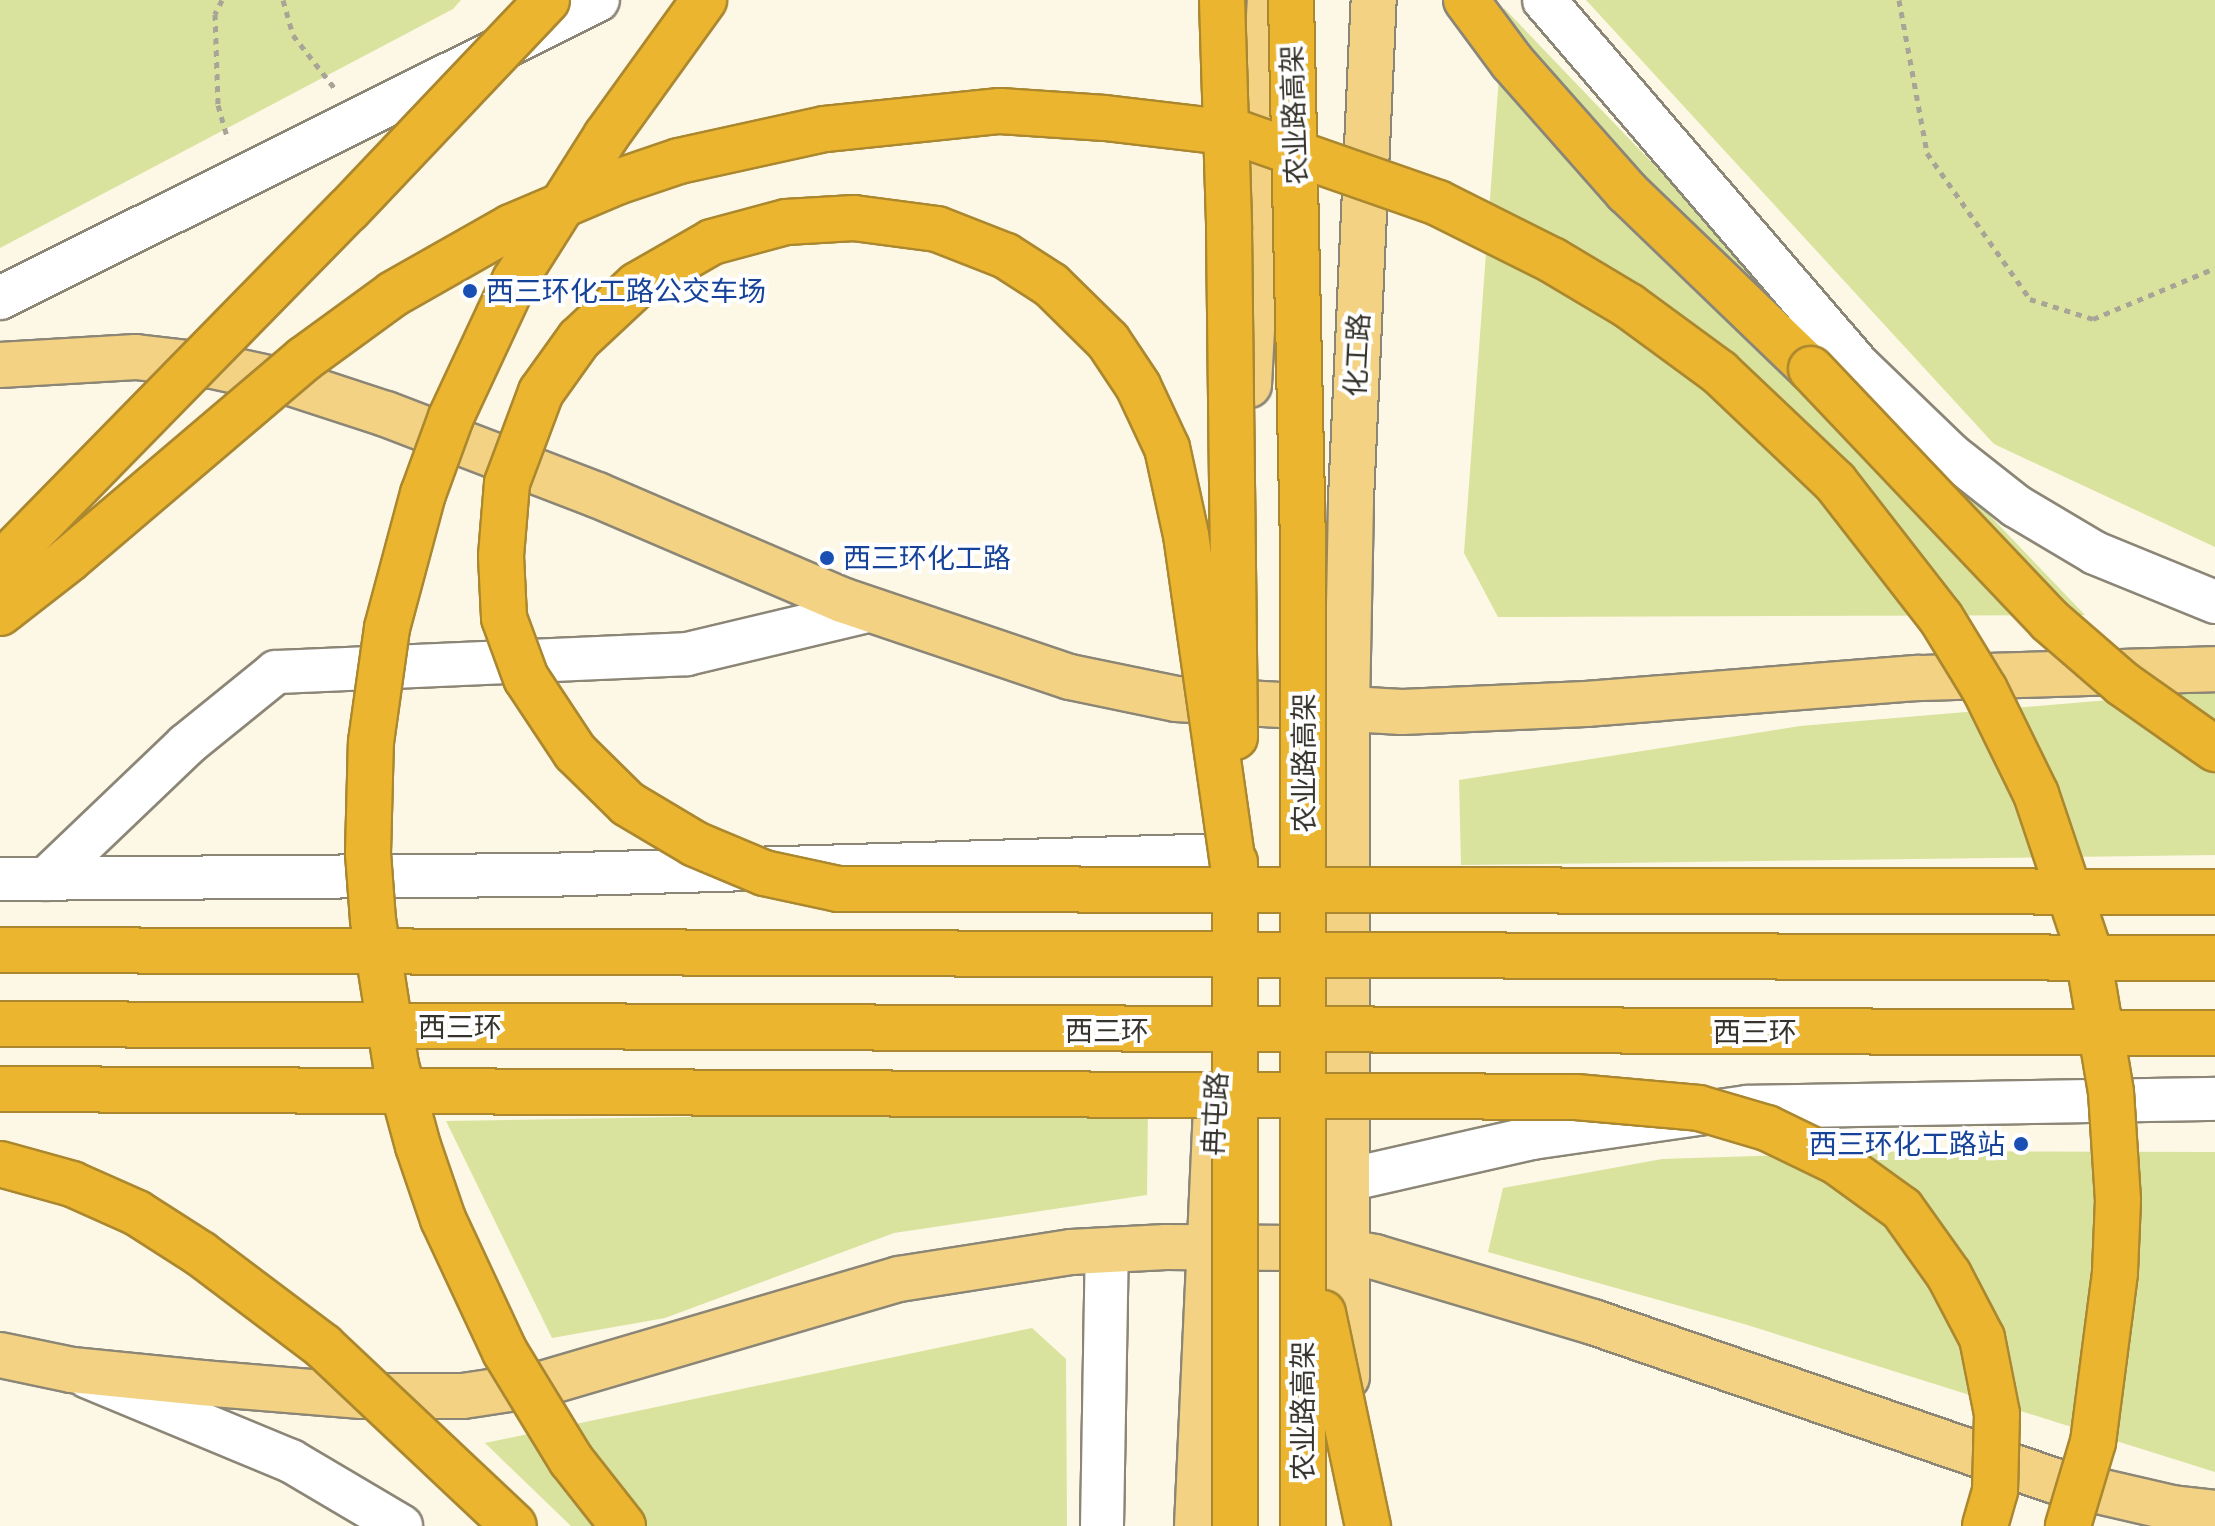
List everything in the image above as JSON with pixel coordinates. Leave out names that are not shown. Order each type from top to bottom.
[{"type":"highway","points":[[0,565],[337,221],[547,0]]},
{"type":"highway","points":[[623,1526],[571,1460],[505,1352],[443,1219],[418,1146],[396,1065],[373,920],[368,853],[371,742],[387,628],[423,494],[451,417],[515,280],[606,136],[704,0]]},
{"type":"highway","points":[[1222,0],[1234,515],[1231,867],[1235,1526]]},
{"type":"highway","name":"农业路高架","points":[[1291,0],[1303,562],[1303,1526]]},
{"type":"highway","points":[[1466,0],[1512,62],[1627,192],[1811,369],[2049,620],[2123,684],[2215,749]]},
{"type":"highway","points":[[0,613],[69,559],[304,359],[393,294],[511,227],[617,182],[679,161],[825,129],[1000,111],[1105,118],[1241,134],[1438,203],[1552,260],[1629,306],[1719,372],[1835,482],[1941,618],[1985,690],[2036,794],[2086,943],[2111,1092],[2118,1200],[2115,1273],[2093,1442],[2068,1526]]},
{"type":"highway","points":[[1231,867],[1186,535],[1167,448],[1138,386],[1108,341],[1051,285],[1006,256],[937,229],[854,218],[786,222],[712,242],[637,285],[579,339],[541,392],[507,483],[501,556],[504,618],[526,678],[586,763],[628,804],[695,844],[764,873],[838,889],[2215,892]]},
{"type":"highway","points":[[0,950],[2215,958]]},
{"type":"highway","name":"西三环","points":[[0,1024],[2215,1033]]},
{"type":"highway","points":[[0,1089],[1576,1097],[1699,1108],[1767,1128],[1837,1162],[1902,1209],[1949,1275],[1982,1338],[1997,1414],[1995,1491],[1985,1526]]},
{"type":"highway","points":[[1304,1149],[1324,1325],[1368,1526]]},
{"type":"highway","points":[[0,1164],[72,1184],[137,1213],[201,1254],[323,1346],[514,1526]]},
{"type":"main road","points":[[1234,703],[1270,0]]},
{"type":"main road","name":"化工路","points":[[1347,709],[1351,499],[1374,0]]},
{"type":"main road","points":[[0,365],[136,357],[213,366],[291,383],[386,414],[597,495],[871,610],[1070,677],[1176,699],[1402,712],[1586,704],[1919,678],[2215,669]]},
{"type":"main road","name":"冉屯路","points":[[1197,1526],[1231,867],[1234,703]]},
{"type":"main road","points":[[1347,709],[1347,1526]]},
{"type":"main road","points":[[0,1355],[72,1370],[361,1396],[463,1396],[542,1384],[899,1279],[1071,1252],[1209,1247],[1328,1248],[1593,1322],[2055,1481],[2172,1508],[2215,1513]]},
{"type":"street","points":[[0,298],[598,0]]},
{"type":"street","points":[[1544,0],[1859,366],[1950,454],[2016,506],[2095,553],[2215,602]]},
{"type":"street","points":[[46,879],[186,745],[276,672],[687,654],[871,610]]},
{"type":"street","points":[[0,879],[1231,867]]},
{"type":"street","points":[[1347,1180],[1532,1138],[1747,1107],[2215,1099]]},
{"type":"street","points":[[1102,1526],[1107,1250]]},
{"type":"street","points":[[72,1370],[291,1461],[401,1526]]},
{"type":"path","points":[[222,0],[215,14],[218,105],[240,178]]},
{"type":"path","points":[[283,0],[293,35],[359,119]]},
{"type":"path","points":[[1899,0],[1927,153],[2030,299],[2093,319],[2215,268]]},
{"type":"green space","points":[[0,0],[461,0],[453,9],[0,248]]},
{"type":"green space","points":[[1586,0],[2215,0],[2215,547],[1994,444]]},
{"type":"green space","points":[[1504,8],[2085,615],[1498,617],[1464,553]]},
{"type":"green space","points":[[2215,691],[2215,855],[1461,865],[1459,780],[1800,726]]},
{"type":"green space","points":[[1148,1109],[1147,1195],[894,1233],[665,1318],[552,1338],[446,1121]]},
{"type":"green space","points":[[1913,1151],[2215,1152],[2215,1472],[1744,1324],[1488,1252],[1503,1188],[1662,1159]]},
{"type":"green space","points":[[1032,1328],[1066,1359],[1067,1526],[571,1526],[485,1443]]},
{"type":"place","name":"西三环化工路公交车场","points":[[470,291]]},
{"type":"place","name":"西三环化工路","points":[[827,558]]},
{"type":"place","name":"西三环化工路站","points":[[2021,1144]]}]
